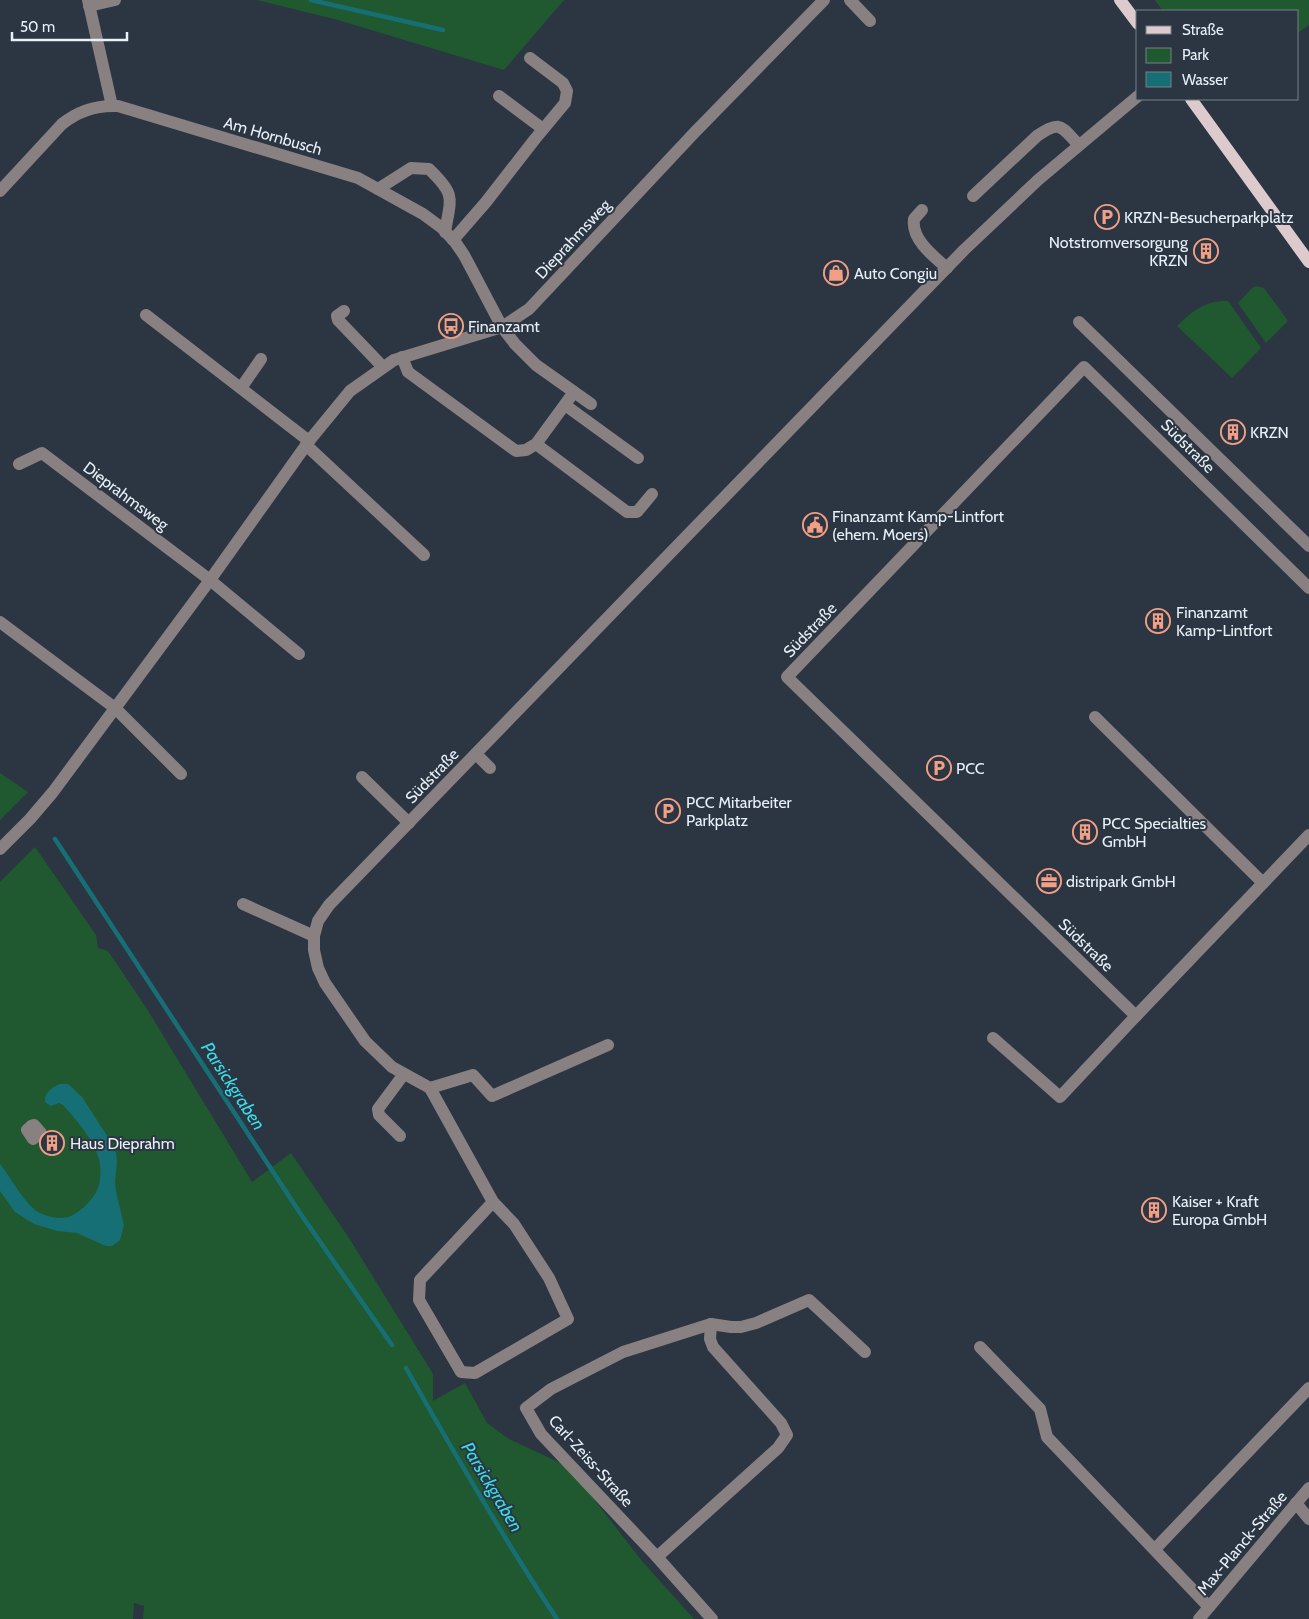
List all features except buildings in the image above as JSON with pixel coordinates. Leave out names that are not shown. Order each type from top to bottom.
[{"type":"main road","points":[[1120,0],[1136,21]]},
{"type":"main road","points":[[1192,100],[1309,262]]},
{"type":"street","points":[[112,106],[88,3],[114,0]]},
{"type":"street","name":"Dieprahmsweg","points":[[0,849],[30,819],[53,792],[210,580],[308,443],[350,391],[394,360],[502,327],[529,309],[824,0]]},
{"type":"street","points":[[850,0],[870,21]]},
{"type":"street","points":[[449,236],[486,202],[565,104],[567,91],[563,82],[530,58]]},
{"type":"street","points":[[499,96],[543,129]]},
{"type":"street","name":"Südstraße","points":[[430,1088],[392,1067],[365,1041],[325,984],[318,968],[314,950],[314,936],[318,921],[329,905],[947,268],[1038,180],[1136,98]]},
{"type":"street","name":"Am Hornbusch","points":[[0,191],[62,124],[73,115],[112,106],[118,106],[358,178],[423,214],[449,236],[464,255],[502,327],[515,344],[536,365],[591,404]]},
{"type":"street","points":[[973,196],[1048,128],[1062,127],[1079,145]]},
{"type":"street","points":[[378,189],[412,168],[429,169],[445,185],[451,200],[449,236]]},
{"type":"street","points":[[922,210],[914,219],[915,230],[931,254],[947,268]]},
{"type":"street","points":[[344,311],[337,316],[338,320],[383,368]]},
{"type":"street","points":[[146,315],[241,388],[308,443],[424,555]]},
{"type":"street","points":[[1079,322],[1309,546]]},
{"type":"street","points":[[402,357],[408,372],[516,451],[526,450],[536,444],[574,392]]},
{"type":"street","points":[[241,388],[262,359]]},
{"type":"street","name":"Südstraße","points":[[1136,1016],[787,677],[1084,367],[1309,588]]},
{"type":"street","points":[[565,405],[638,458]]},
{"type":"street","points":[[536,444],[627,512],[636,512],[652,494]]},
{"type":"street","name":"Dieprahmsweg","points":[[19,464],[42,453],[210,580],[299,654]]},
{"type":"street","points":[[0,622],[115,708],[181,774]]},
{"type":"street","points":[[1096,717],[1263,883]]},
{"type":"street","points":[[476,754],[490,768]]},
{"type":"street","name":"Südstraße","points":[[362,777],[409,823]]},
{"type":"street","points":[[993,1038],[1060,1097],[1309,835]]},
{"type":"street","points":[[243,904],[314,936]]},
{"type":"street","points":[[493,1202],[420,1280],[419,1300],[461,1372],[475,1373],[568,1319],[544,1271],[514,1224],[493,1202],[430,1088],[473,1075],[492,1096],[608,1046]]},
{"type":"street","points":[[400,1136],[379,1115],[378,1109],[404,1074]]},
{"type":"street","points":[[657,1557],[778,1448],[787,1435],[781,1423],[713,1347],[710,1339],[711,1324],[741,1327],[756,1324],[809,1300],[864,1352]]},
{"type":"street","name":"Carl-Zeiss-Straße","points":[[711,1324],[623,1352],[552,1389],[526,1408],[541,1434],[657,1557],[712,1619]]},
{"type":"street","points":[[980,1346],[1040,1409],[1048,1437],[1155,1549],[1206,1614]]},
{"type":"street","points":[[1155,1549],[1309,1388]]},
{"type":"street","name":"Max-Planck-Straße","points":[[1206,1614],[1309,1488]]},
{"type":"street","points":[[1296,1503],[1309,1519]]},
{"type":"green space","points":[[257,0],[564,0],[504,70],[338,20]]},
{"type":"green space","points":[[1155,0],[1309,0],[1309,25],[1299,32],[1299,10],[1162,10]]},
{"type":"green space","points":[[1256,286],[1264,288],[1288,321],[1266,343],[1238,303]]},
{"type":"green space","points":[[1228,301],[1261,348],[1232,378],[1177,326],[1188,316],[1206,305],[1213,302]]},
{"type":"green space","points":[[0,773],[28,792],[0,820]]},
{"type":"green space","points":[[35,847],[96,935],[98,948],[108,951],[147,1009],[252,1182],[291,1153],[349,1238],[433,1374],[433,1401],[465,1383],[487,1423],[509,1439],[569,1467],[642,1561],[694,1619],[143,1619],[144,1606],[134,1603],[133,1619],[0,1619],[0,882]]},
{"type":"water","points":[[60,1084],[68,1084],[82,1097],[116,1153],[116,1192],[124,1225],[120,1240],[112,1246],[106,1246],[77,1233],[58,1231],[34,1224],[15,1212],[0,1191],[0,1164],[28,1203],[38,1212],[45,1215],[59,1218],[71,1216],[84,1207],[95,1194],[99,1185],[100,1169],[99,1159],[93,1144],[63,1105],[59,1103],[51,1106],[45,1102],[49,1091]]},
{"type":"waterway","points":[[311,0],[443,30]]},
{"type":"waterway","name":"Parsickgraben","points":[[55,839],[300,1213],[392,1345]]},
{"type":"waterway","name":"Parsickgraben","points":[[406,1368],[479,1495],[557,1619]]},
{"type":"place","name":"KRZN-Besucherparkplatz","points":[[1107,217]]},
{"type":"place","name":"Notstromversorgung KRZN","points":[[1206,251]]},
{"type":"place","name":"Auto Congiu","points":[[836,273]]},
{"type":"place","name":"Finanzamt","points":[[451,326]]},
{"type":"place","name":"KRZN","points":[[1233,432]]},
{"type":"place","name":"Finanzamt Kamp-Lintfort (ehem. Moers)","points":[[815,525]]},
{"type":"place","name":"Finanzamt Kamp-Lintfort","points":[[1158,621]]},
{"type":"place","name":"PCC","points":[[939,768]]},
{"type":"place","name":"PCC Mitarbeiter Parkplatz","points":[[668,811]]},
{"type":"place","name":"PCC Specialties GmbH","points":[[1085,832]]},
{"type":"place","name":"distripark GmbH","points":[[1049,881]]},
{"type":"place","name":"Haus Dieprahm","points":[[52,1143]]},
{"type":"place","name":"Kaiser + Kraft Europa GmbH","points":[[1154,1210]]}]
